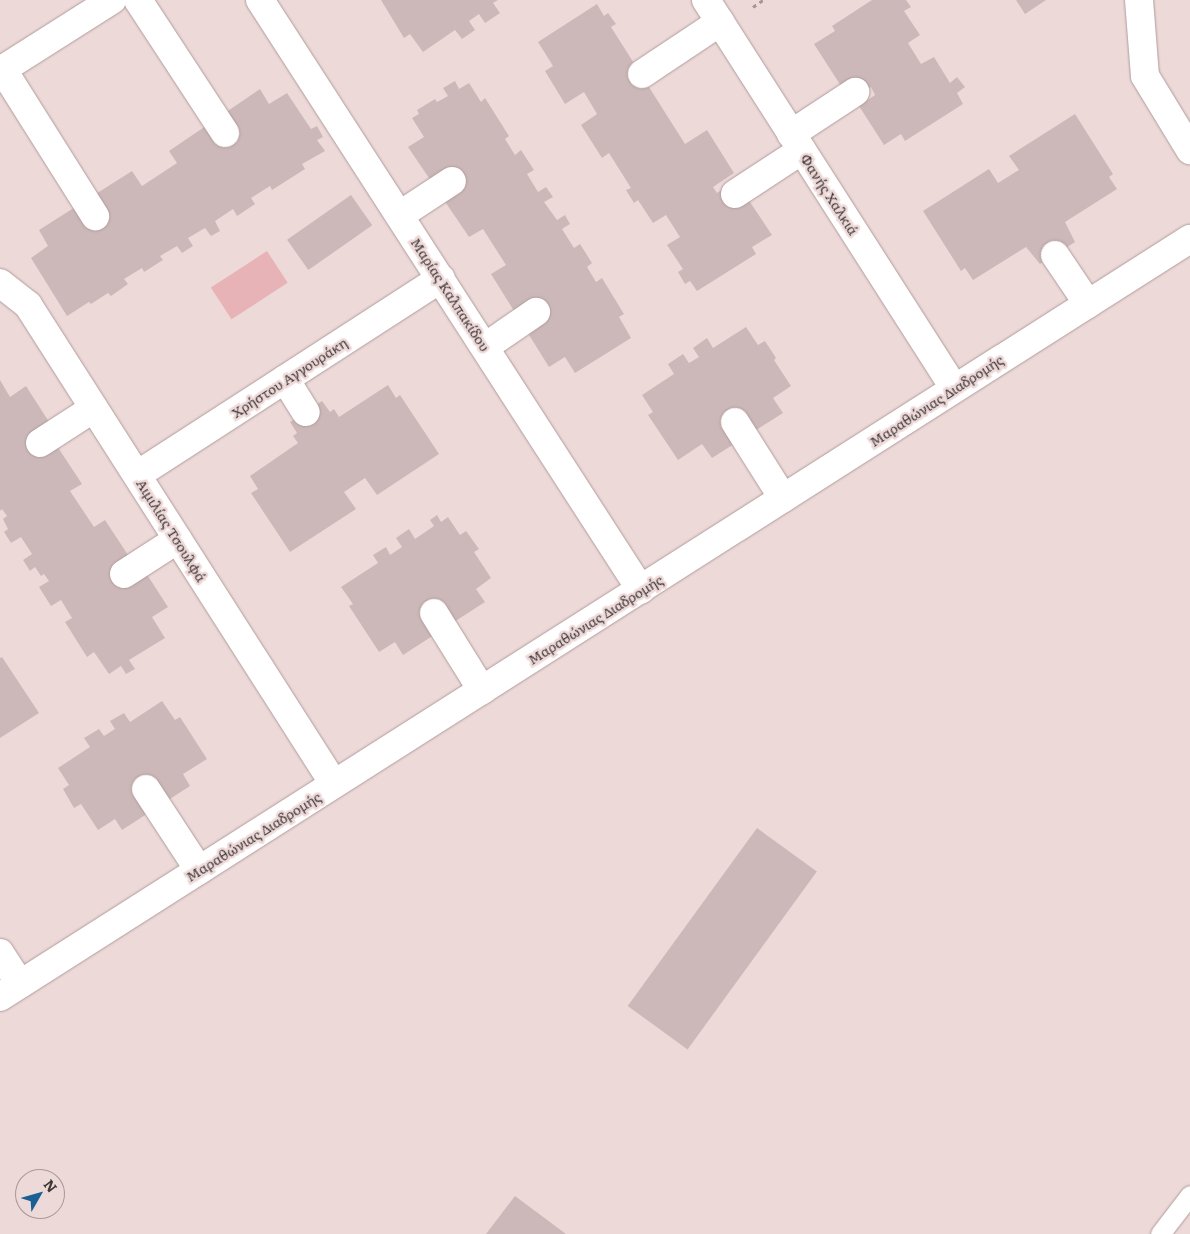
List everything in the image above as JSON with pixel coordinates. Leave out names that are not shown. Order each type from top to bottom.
[{"type":"street","points":[[138,0],[225,133]]},
{"type":"street","name":"Μαρίας Καλπακίδου","points":[[260,0],[641,590]]},
{"type":"street","points":[[1138,0],[1145,76],[1190,150]]},
{"type":"street","points":[[95,216],[1,70],[105,2]]},
{"type":"street","points":[[642,74],[713,11]]},
{"type":"street","name":"Φανής Χαλκιά","points":[[713,11],[954,388]]},
{"type":"street","points":[[735,194],[855,92]]},
{"type":"street","points":[[400,215],[452,181]]},
{"type":"street","name":"Μαραθώνιας Διαδρομής","points":[[10,991],[1190,239]]},
{"type":"street","points":[[1055,255],[1088,304]]},
{"type":"street","name":"Χρήστου Αγγουράκη","points":[[137,475],[441,278]]},
{"type":"street","name":"Αιμιλίας Τσουλφά","points":[[0,283],[28,305],[334,784]]},
{"type":"street","points":[[485,347],[536,312]]},
{"type":"street","points":[[285,379],[306,412]]},
{"type":"street","points":[[40,443],[94,408]]},
{"type":"street","points":[[735,422],[783,498]]},
{"type":"street","points":[[124,574],[178,539]]},
{"type":"street","points":[[434,613],[482,690]]},
{"type":"street","points":[[146,789],[199,870]]},
{"type":"street","points":[[0,953],[10,991]]},
{"type":"lane","points":[[1160,1234],[1190,1195]]},
{"type":"shaded area","points":[[267,251],[288,283],[232,319],[211,287]]},
{"type":"building","points":[[381,0],[498,0],[493,3],[500,13],[485,23],[479,14],[469,21],[475,30],[462,39],[455,30],[423,52],[410,34],[404,38]]},
{"type":"building","points":[[872,0],[906,0],[911,7],[904,11],[920,35],[908,43],[921,64],[934,57],[950,83],[957,77],[965,87],[957,93],[963,104],[905,141],[901,134],[884,145],[859,106],[875,95],[871,87],[857,96],[841,86],[814,44],[835,31],[832,26]]},
{"type":"building","points":[[1016,0],[1046,0],[1025,14]]},
{"type":"building","points":[[597,4],[604,16],[608,13],[616,24],[611,27],[685,144],[707,130],[734,173],[713,187],[717,193],[729,185],[746,196],[772,235],[752,247],[756,254],[697,291],[690,281],[685,284],[678,272],[683,269],[667,245],[680,237],[666,215],[653,223],[638,200],[634,203],[626,190],[631,188],[609,153],[602,158],[581,125],[597,114],[584,92],[565,104],[545,71],[553,66],[538,42]]},
{"type":"building","points":[[455,81],[459,89],[469,83],[481,102],[485,98],[509,136],[505,139],[515,155],[521,150],[534,170],[527,174],[538,192],[546,187],[553,197],[544,202],[557,220],[565,215],[570,224],[562,229],[574,248],[580,244],[592,263],[587,267],[596,282],[602,278],[624,314],[619,317],[631,338],[575,373],[565,357],[549,367],[491,274],[506,265],[483,229],[469,237],[408,147],[424,137],[412,118],[419,114],[417,110],[435,99],[437,102],[448,96],[443,88]]},
{"type":"building","points":[[260,89],[269,104],[287,93],[311,129],[317,126],[323,137],[317,140],[325,151],[302,164],[305,169],[272,190],[270,186],[251,198],[255,204],[237,216],[233,209],[215,221],[220,231],[211,236],[205,228],[188,238],[193,246],[182,253],[177,246],[160,256],[163,260],[144,272],[142,268],[124,279],[128,284],[111,296],[108,293],[67,316],[31,258],[48,246],[39,230],[132,171],[142,186],[177,163],[169,151]]},
{"type":"building","points":[[1075,114],[1113,174],[1109,177],[1117,189],[1065,222],[1075,242],[1055,255],[1040,264],[1026,247],[973,280],[965,268],[961,271],[923,211],[989,169],[998,183],[1019,170],[1009,156]]},
{"type":"building","points":[[351,195],[372,225],[308,270],[287,240]]},
{"type":"building","points":[[746,327],[758,345],[765,341],[776,358],[774,360],[791,386],[773,398],[783,413],[712,458],[702,444],[678,460],[648,415],[653,412],[642,395],[674,374],[668,364],[683,354],[689,363],[699,357],[693,348],[707,338],[713,348]]},
{"type":"building","points":[[0,380],[10,397],[26,386],[51,425],[57,446],[82,484],[70,491],[94,527],[105,520],[130,558],[144,570],[168,607],[152,617],[165,638],[129,660],[135,669],[126,674],[121,666],[109,674],[94,652],[87,657],[65,622],[72,618],[61,600],[51,606],[39,587],[49,581],[44,574],[41,576],[35,567],[30,571],[23,560],[32,554],[21,537],[11,543],[4,532],[8,529],[3,519],[7,516],[2,509],[0,511]]},
{"type":"building","points":[[388,385],[396,398],[400,395],[439,454],[377,495],[365,478],[344,492],[356,509],[290,552],[251,493],[258,489],[250,476],[298,443],[293,436],[297,433],[290,422],[322,401],[330,412],[334,409],[339,417]]},
{"type":"building","points":[[437,515],[441,522],[448,517],[460,535],[466,531],[479,549],[474,552],[491,578],[476,589],[485,602],[403,655],[395,642],[379,652],[349,606],[353,604],[341,587],[378,563],[373,555],[386,547],[390,555],[402,547],[396,538],[409,529],[415,539],[434,526],[430,520]]},
{"type":"building","points":[[2,657],[39,713],[0,738],[0,658]]},
{"type":"building","points":[[162,701],[175,720],[180,717],[207,759],[183,774],[190,786],[122,830],[115,819],[98,830],[81,804],[74,808],[63,789],[69,785],[58,768],[90,747],[84,738],[99,729],[104,736],[115,729],[110,721],[124,713],[130,722]]},
{"type":"building","points":[[757,828],[817,871],[688,1049],[628,1006]]},
{"type":"building","points":[[515,1196],[566,1234],[486,1234]]}]
